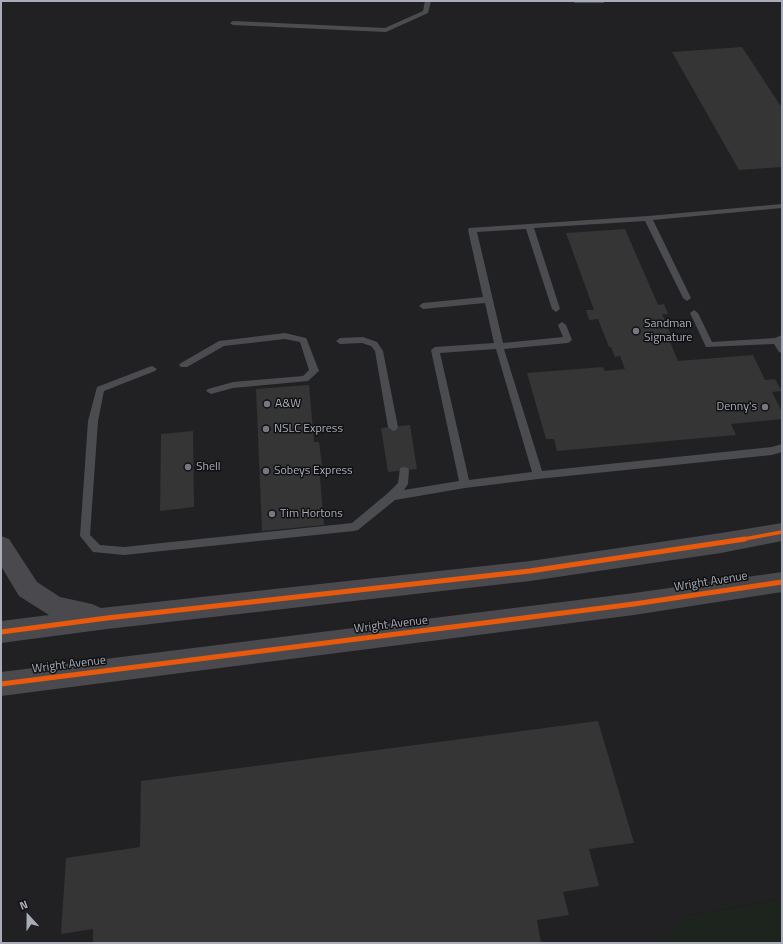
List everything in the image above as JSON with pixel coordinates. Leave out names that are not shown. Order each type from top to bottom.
[{"type":"main road","points":[[1,632],[107,618],[530,570],[721,543],[782,532]]},
{"type":"main road","points":[[1,546],[28,589],[54,606],[74,612],[107,618]]},
{"type":"main road","name":"Wright Avenue","points":[[1,684],[634,604],[782,582]]},
{"type":"lane","points":[[233,23],[386,30],[426,12],[428,1]]},
{"type":"lane","points":[[575,1],[604,1]]},
{"type":"lane","points":[[538,475],[499,346],[487,300],[472,230],[648,218],[782,206]]},
{"type":"lane","points":[[648,218],[687,298]]},
{"type":"lane","points":[[529,226],[556,309]]},
{"type":"lane","points":[[423,306],[487,300]]},
{"type":"lane","points":[[694,313],[709,345],[779,339],[782,350]]},
{"type":"lane","points":[[465,484],[435,350],[568,340],[562,325]]},
{"type":"lane","points":[[184,364],[222,343],[230,342],[285,336],[303,340],[308,350],[314,371],[305,379],[233,385],[210,391]]},
{"type":"lane","points":[[340,341],[363,340],[374,344],[379,351],[393,427]]},
{"type":"lane","points":[[152,369],[100,389],[93,421],[85,536],[97,549],[124,551],[354,527],[389,498],[403,484],[404,471]]},
{"type":"lane","points":[[389,498],[465,484],[772,451],[782,448]]},
{"type":"shaded area","points":[[1,1],[782,1],[782,899],[685,916],[664,943],[1,943]]},
{"type":"shaded area","points":[[782,899],[782,943],[664,943],[685,916]]},
{"type":"building","points":[[742,47],[782,108],[782,167],[739,170],[672,52]]},
{"type":"building","name":"Sandman Signature","points":[[625,229],[658,305],[664,304],[668,314],[662,314],[674,342],[670,342],[678,361],[753,355],[765,380],[775,379],[782,391],[772,392],[782,412],[782,419],[731,424],[736,435],[557,451],[554,439],[546,439],[527,373],[603,367],[605,371],[625,369],[620,356],[615,357],[611,347],[609,347],[598,319],[589,320],[586,310],[594,310],[566,233]]},
{"type":"building","points":[[309,385],[314,442],[319,442],[322,466],[319,466],[324,525],[262,531],[256,389]]},
{"type":"building","points":[[410,425],[417,469],[388,472],[381,428]]},
{"type":"building","points":[[193,431],[194,507],[160,511],[161,434]]},
{"type":"building","points":[[598,721],[634,843],[589,849],[599,886],[563,892],[569,915],[537,920],[541,943],[93,943],[93,929],[61,934],[66,858],[140,847],[141,781]]},
{"type":"cycle path","points":[[1,632],[107,618],[530,571],[721,543],[782,532]]},
{"type":"cycle path","points":[[1,684],[634,604],[782,582]]},
{"type":"place","name":"Sandman Signature","points":[[636,331]]},
{"type":"place","name":"A&W","points":[[267,404]]},
{"type":"place","name":"Denny's","points":[[765,407]]},
{"type":"place","name":"NSLC Express","points":[[266,429]]},
{"type":"place","name":"Shell","points":[[188,467]]},
{"type":"place","name":"Sobeys Express","points":[[266,471]]},
{"type":"place","name":"Tim Hortons","points":[[272,514]]}]
